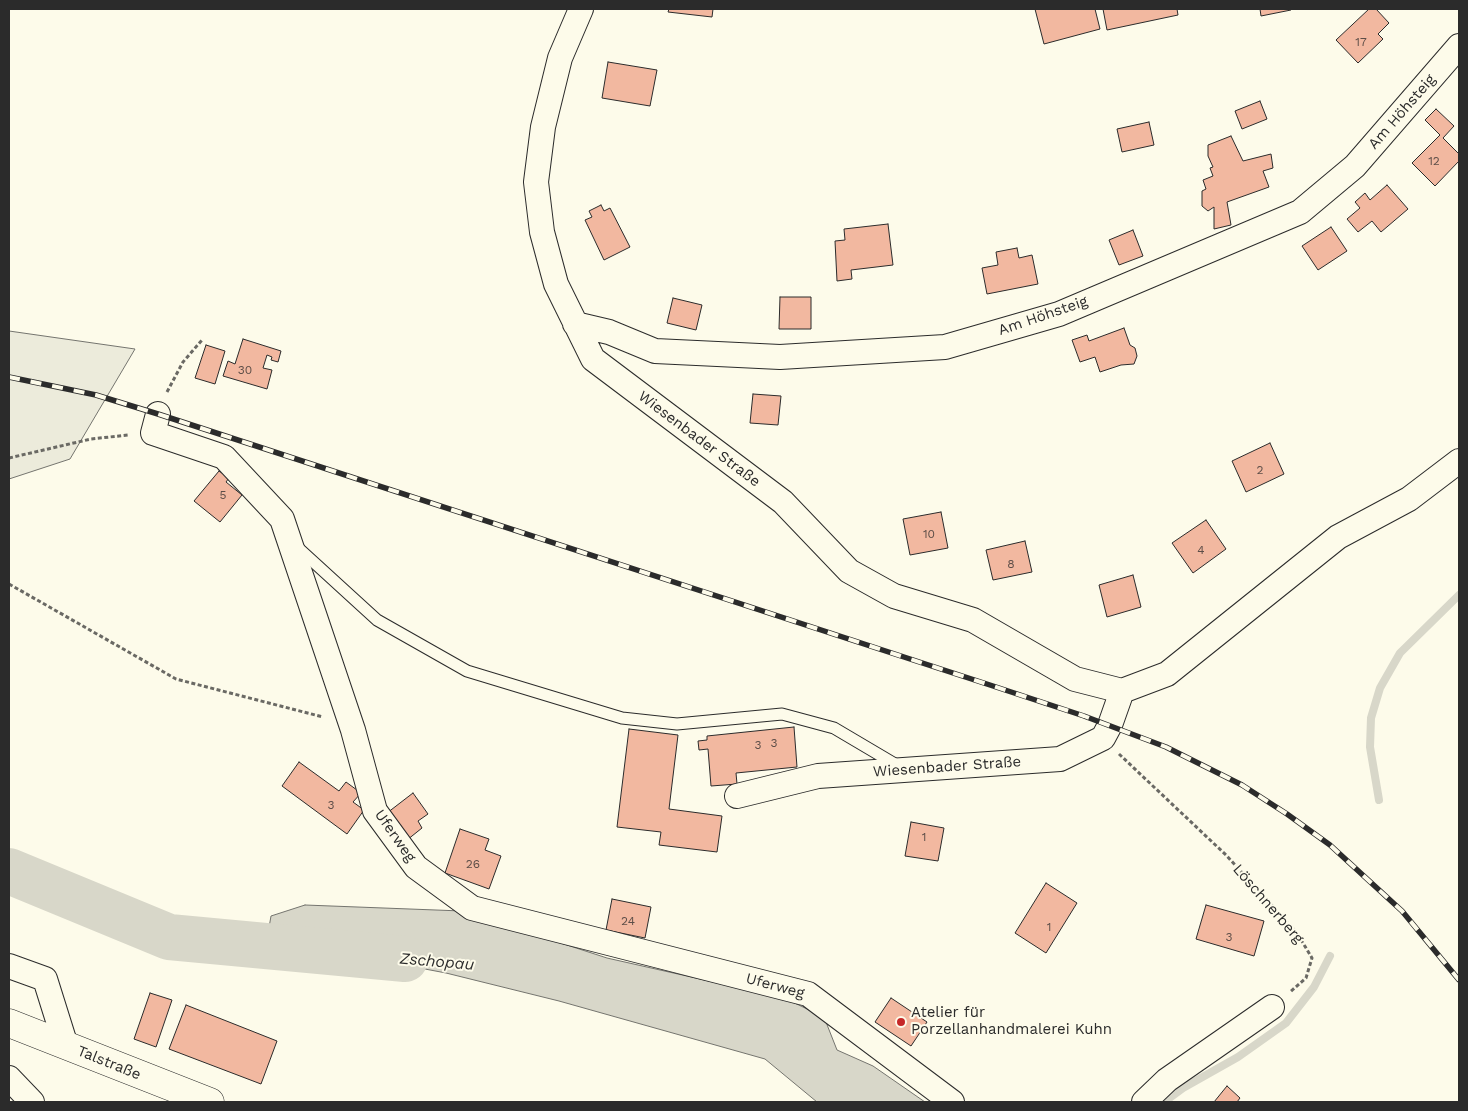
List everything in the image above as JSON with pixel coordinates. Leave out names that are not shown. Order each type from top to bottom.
[{"type":"main road","name":"Talstraße","points":[[9,1023],[210,1102]]},
{"type":"street","name":"Wiesenbader Straße","points":[[581,9],[560,58],[543,127],[536,182],[542,232],[556,284],[593,359],[783,502],[849,571],[894,596],[973,620],[1075,679],[1122,691]]},
{"type":"street","name":"Am Höhsteig","points":[[575,324],[609,332],[655,350],[780,357],[945,347],[1060,314],[1300,212],[1355,166],[1459,46]]},
{"type":"street","name":"Uferweg","points":[[156,423],[224,457],[282,519],[292,542],[353,730],[375,811],[416,867],[472,908],[808,994],[952,1102]]},
{"type":"street","points":[[1103,738],[1110,725],[1122,691],[1167,674],[1338,537],[1409,499],[1459,461]]},
{"type":"street","name":"Wiesenbader Straße","points":[[736,796],[818,776],[1060,759],[1103,738]]},
{"type":"street","points":[[9,966],[45,979],[66,1046]]},
{"type":"street","points":[[1144,1102],[1167,1080],[1272,1007]]},
{"type":"street","points":[[9,1078],[32,1102]]},
{"type":"lane","points":[[292,542],[377,620],[467,671],[622,718],[677,724],[782,714],[834,728],[906,771]]},
{"type":"path","points":[[9,458],[156,423],[171,381],[202,340]]},
{"type":"path","points":[[9,584],[176,680],[312,713],[353,730]]},
{"type":"path","name":"Löschnerberg","points":[[1103,738],[1226,855],[1297,933],[1312,958],[1306,978],[1272,1007]]},
{"type":"shaded area","points":[[9,331],[135,349],[70,459],[9,479]]},
{"type":"water","points":[[305,905],[462,911],[607,958],[784,998],[824,1017],[837,1050],[873,1066],[925,1102],[817,1102],[765,1059],[559,1001],[446,973],[267,939],[271,916]]},
{"type":"building","points":[[669,9],[713,9],[712,17],[668,12]]},
{"type":"building","points":[[1035,9],[1095,9],[1100,29],[1044,44]]},
{"type":"building","points":[[1103,9],[1177,9],[1178,15],[1107,30]]},
{"type":"building","points":[[1260,9],[1291,9],[1291,10],[1261,16]]},
{"type":"building","points":[[1369,9],[1376,9],[1389,23],[1378,34],[1383,39],[1358,63],[1336,40]]},
{"type":"building","points":[[608,62],[657,70],[650,106],[602,98]]},
{"type":"building","points":[[1260,101],[1267,119],[1242,129],[1235,111]]},
{"type":"building","points":[[1436,109],[1454,126],[1443,138],[1459,154],[1459,161],[1435,186],[1412,163],[1440,135],[1425,120]]},
{"type":"building","points":[[1149,122],[1154,145],[1122,152],[1117,129]]},
{"type":"building","points":[[1231,136],[1243,161],[1271,154],[1273,168],[1263,171],[1269,187],[1227,202],[1231,225],[1214,229],[1214,207],[1208,211],[1202,206],[1202,191],[1206,189],[1203,180],[1213,176],[1210,168],[1213,167],[1208,156],[1208,145]]},
{"type":"building","points":[[1387,185],[1408,209],[1381,232],[1372,221],[1358,232],[1347,219],[1360,208],[1355,202],[1365,193],[1370,200]]},
{"type":"building","points":[[601,205],[604,211],[610,208],[630,247],[604,260],[585,220],[592,217],[589,211]]},
{"type":"building","points":[[888,224],[893,265],[851,270],[852,279],[837,281],[835,241],[845,240],[844,229]]},
{"type":"building","points":[[1331,227],[1347,251],[1318,270],[1302,246]]},
{"type":"building","points":[[1133,230],[1143,256],[1119,265],[1109,240]]},
{"type":"building","points":[[1017,248],[1019,258],[1032,255],[1038,284],[987,294],[982,268],[998,265],[996,252]]},
{"type":"building","points":[[780,297],[811,297],[811,329],[779,329]]},
{"type":"building","points":[[673,298],[702,305],[696,330],[667,323]]},
{"type":"building","points":[[1124,328],[1130,345],[1135,348],[1137,356],[1134,364],[1121,365],[1100,372],[1095,357],[1080,362],[1072,340],[1087,335],[1089,341]]},
{"type":"building","points":[[243,339],[281,351],[278,362],[271,360],[272,357],[267,355],[263,368],[272,370],[267,389],[223,376],[228,361],[235,364]]},
{"type":"building","points":[[206,345],[225,351],[215,384],[195,378]]},
{"type":"building","points":[[753,394],[781,396],[778,425],[750,423]]},
{"type":"building","points":[[1270,443],[1284,474],[1246,492],[1232,461]]},
{"type":"building","points":[[219,471],[229,478],[226,482],[242,495],[220,522],[194,501]]},
{"type":"building","points":[[941,512],[948,548],[910,555],[903,519]]},
{"type":"building","points":[[1206,520],[1226,549],[1193,573],[1172,543]]},
{"type":"building","points":[[1025,541],[1032,572],[993,580],[986,550]]},
{"type":"building","points":[[1133,575],[1141,607],[1107,617],[1099,585]]},
{"type":"building","points":[[794,727],[797,767],[736,773],[737,784],[711,786],[708,749],[699,750],[698,741],[707,740],[707,736]]},
{"type":"building","points":[[629,729],[678,735],[669,809],[722,816],[717,852],[659,845],[661,832],[617,827]]},
{"type":"building","points":[[299,762],[339,791],[346,782],[361,793],[353,802],[364,810],[347,834],[282,786]]},
{"type":"building","points":[[413,793],[428,814],[418,821],[422,828],[407,840],[387,813]]},
{"type":"building","points":[[911,822],[944,828],[938,861],[905,856]]},
{"type":"building","points":[[460,829],[489,839],[485,850],[501,856],[489,889],[445,873]]},
{"type":"building","points":[[1046,883],[1077,903],[1046,953],[1015,933]]},
{"type":"building","points":[[612,899],[651,907],[645,938],[606,930]]},
{"type":"building","points":[[1206,905],[1264,921],[1254,956],[1196,939]]},
{"type":"building","points":[[150,993],[172,1000],[156,1047],[134,1039]]},
{"type":"building","points":[[891,998],[927,1022],[911,1046],[875,1022]]},
{"type":"building","points":[[186,1005],[277,1041],[261,1084],[169,1049]]},
{"type":"building","points":[[1227,1086],[1240,1098],[1237,1102],[1214,1102]]},
{"type":"waterway","points":[[1379,800],[1370,747],[1371,718],[1380,688],[1400,653],[1459,595]]},
{"type":"waterway","name":"Zschopau","points":[[9,871],[169,937],[405,959]]},
{"type":"waterway","points":[[1164,1102],[1183,1088],[1238,1057],[1286,1023],[1314,987],[1330,956]]},
{"type":"railway","points":[[9,377],[96,395],[158,414],[1084,716],[1166,747],[1242,785],[1330,845],[1402,911],[1459,980]]},
{"type":"place","name":"Atelier für Porzellanhandmalerei Kuhn","points":[[901,1022]]}]
